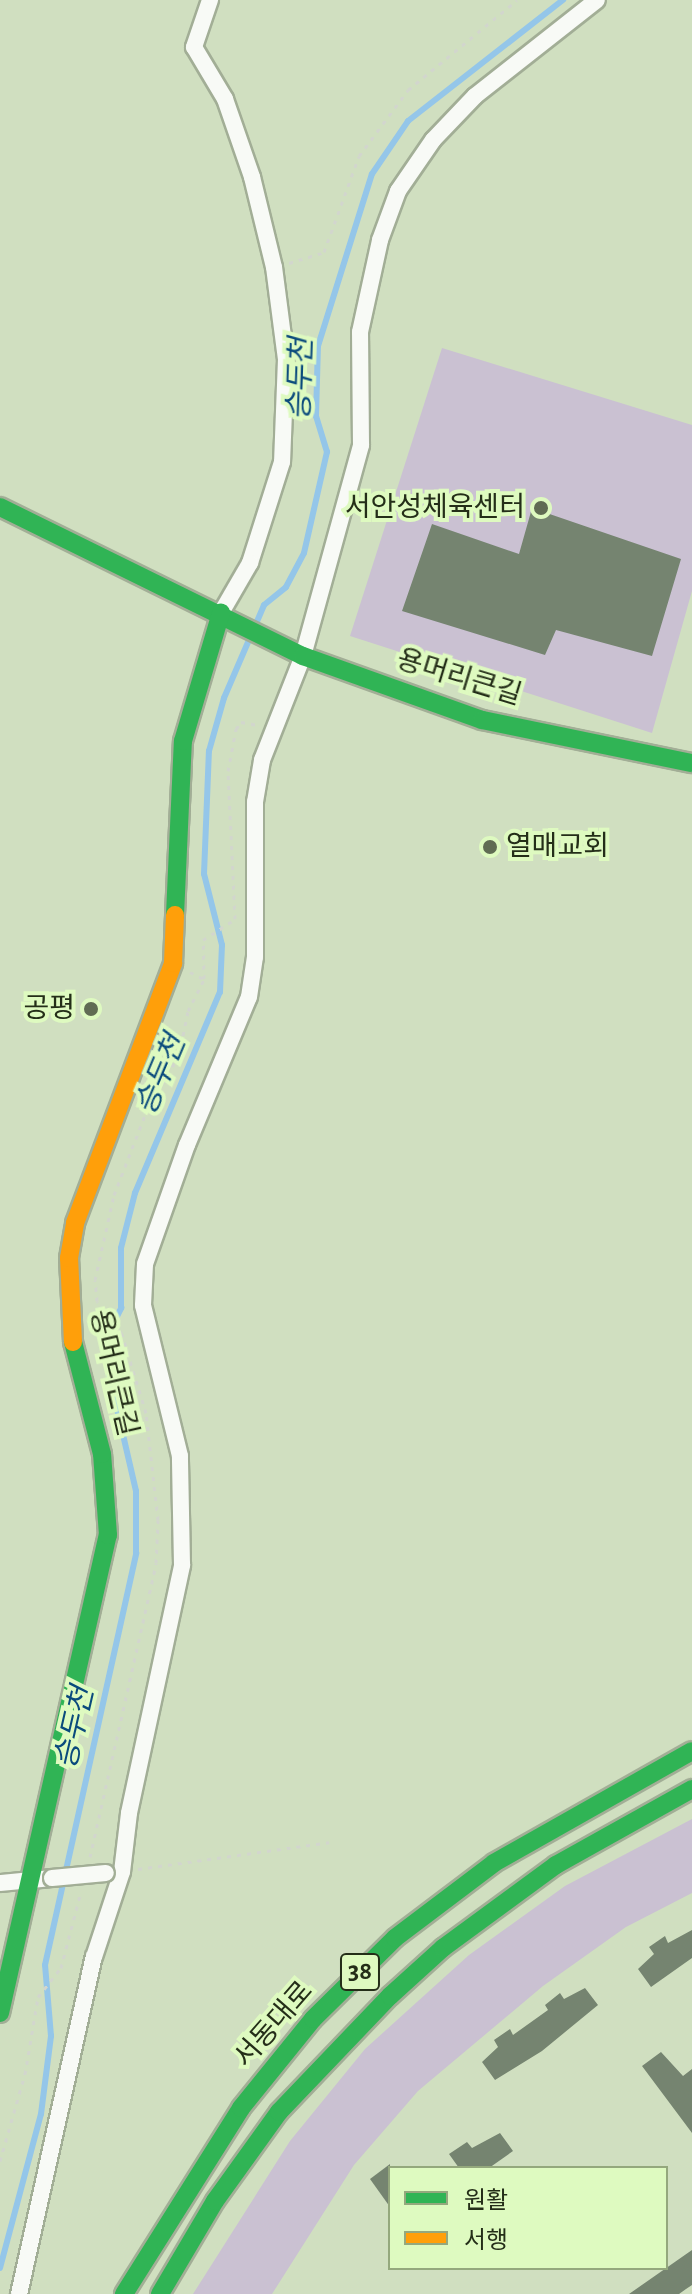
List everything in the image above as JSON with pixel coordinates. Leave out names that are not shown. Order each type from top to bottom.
[{"type":"street","points":[[210,0],[194,47],[225,99],[274,267],[286,359],[282,462],[250,563],[221,613]]},
{"type":"street","points":[[19,2294],[182,1565],[180,1456],[145,1317],[145,1264],[187,1145],[249,997],[255,957],[255,802],[262,760],[361,445],[360,332],[380,240],[398,191],[412,166],[475,96],[597,0]]},
{"type":"street","name":"용머리큰길","points":[[0,507],[221,613],[297,654],[482,720],[692,763]]},
{"type":"street","name":"용머리큰길","points":[[0,2013],[108,1535],[102,1454],[69,1325],[69,1258],[75,1223],[173,963],[183,741],[221,613]]},
{"type":"street","name":"서동대로","points":[[124,2294],[241,2108],[313,2019],[395,1938],[494,1863],[692,1751]]},
{"type":"street","name":"38","points":[[160,2294],[215,2201],[279,2112],[390,1996],[453,1940],[556,1865],[692,1789]]},
{"type":"street","points":[[0,1883],[114,1872]]},
{"type":"path","points":[[274,267],[324,252],[359,156],[408,90],[517,0]]},
{"type":"path","points":[[86,1870],[156,1563],[155,1464],[146,1413],[122,1334],[97,1301],[95,1280],[114,1195],[147,1110],[179,1055],[188,1011],[204,979],[203,940],[235,919],[228,771],[236,729],[241,722],[251,724]]},
{"type":"path","points":[[114,1872],[329,1842]]},
{"type":"path","points":[[0,2161],[25,2074],[38,1997],[61,1968],[83,1885]]},
{"type":"shaded area","name":"서안성체육센터","points":[[442,348],[692,425],[692,591],[652,733],[350,636]]},
{"type":"shaded area","points":[[692,1819],[692,1893],[626,1927],[543,1986],[418,2091],[354,2165],[272,2294],[193,2294],[290,2141],[365,2049],[469,1955],[565,1886]]},
{"type":"building","points":[[532,508],[681,559],[652,656],[556,630],[545,655],[402,611],[432,524],[519,554]]},
{"type":"building","points":[[692,1930],[692,1958],[651,1987],[638,1969],[654,1954],[649,1947],[665,1936],[668,1943]]},
{"type":"building","points":[[585,1988],[598,2005],[542,2051],[495,2080],[482,2062],[498,2047],[494,2040],[510,2029],[513,2035],[548,2010],[545,2005],[560,1993],[564,1999]]},
{"type":"building","points":[[661,2052],[683,2076],[692,2069],[692,2133],[642,2066]]},
{"type":"building","points":[[500,2133],[513,2151],[492,2166],[458,2166],[449,2154],[467,2142],[472,2148]]},
{"type":"building","points":[[390,2164],[388,2204],[370,2179]]},
{"type":"building","points":[[692,2250],[692,2285],[679,2294],[629,2294],[663,2270],[668,2270],[668,2267]]},
{"type":"waterway","name":"승두천","points":[[0,2268],[41,2114],[51,2036],[45,1965],[136,1553],[136,1491],[107,1365],[106,1338],[121,1308],[121,1248],[135,1193],[220,992],[222,945],[204,874],[209,751],[224,698],[264,605],[286,587],[304,553],[327,452],[316,416],[318,346],[372,174],[408,121],[563,0]]},
{"type":"traffic: fast","points":[[0,507],[303,656],[482,720],[692,763]]},
{"type":"traffic: fast","points":[[175,915],[183,741],[221,613]]},
{"type":"traffic: fast","points":[[0,2013],[108,1535],[102,1454],[73,1342]]},
{"type":"traffic: fast","points":[[124,2294],[241,2108],[313,2019],[395,1938],[494,1863],[692,1751]]},
{"type":"traffic: fast","points":[[160,2294],[215,2201],[279,2112],[390,1996],[443,1948],[556,1865],[692,1789]]},
{"type":"traffic: slow","points":[[73,1342],[69,1258],[75,1223],[173,963],[175,915]]},
{"type":"place","name":"서안성체육센터","points":[[541,508]]},
{"type":"place","name":"열매교회","points":[[490,847]]},
{"type":"place","name":"공평","points":[[91,1009]]}]
